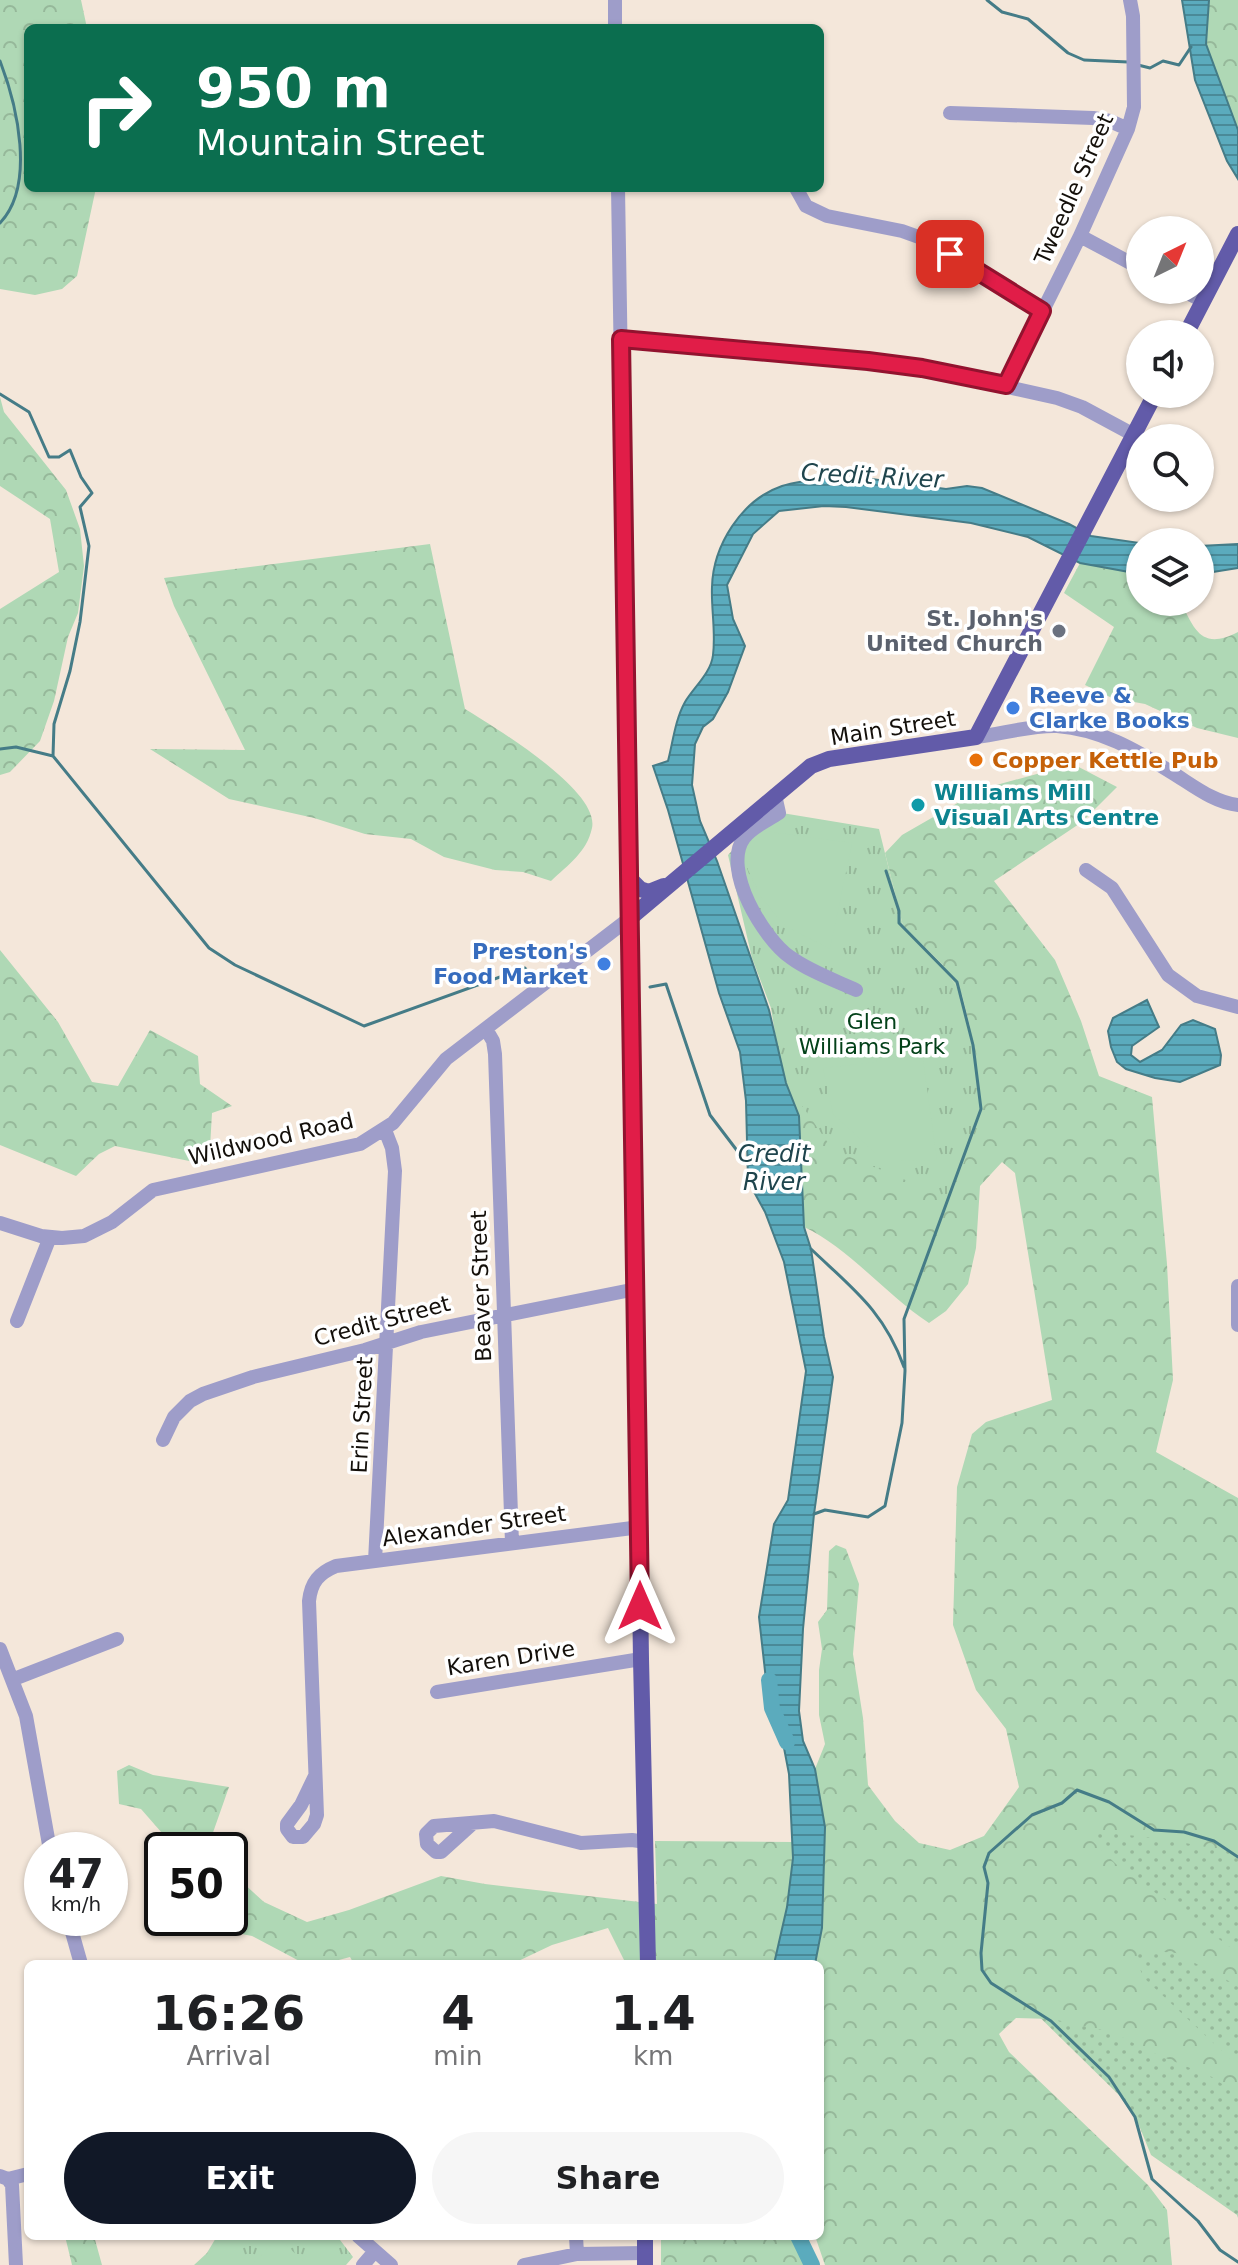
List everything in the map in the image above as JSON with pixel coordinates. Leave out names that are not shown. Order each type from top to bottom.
[{"type":"main road","points":[[1214,280],[1238,234]]},
{"type":"main road","name":"Main Street","points":[[630,918],[811,766],[829,759],[976,737],[1126,450]]},
{"type":"main road","points":[[630,879],[640,889],[649,892],[677,878]]},
{"type":"main road","points":[[630,918],[648,1960]]},
{"type":"street","points":[[615,0],[615,24]]},
{"type":"street","name":"Tweedle Street","points":[[1006,385],[1080,236],[1128,129],[1134,107],[1133,16],[1130,0]]},
{"type":"street","points":[[950,113],[1093,118],[1128,129]]},
{"type":"street","points":[[618,192],[630,918]]},
{"type":"street","points":[[798,192],[806,206],[827,216],[902,231],[927,240],[1042,311]]},
{"type":"street","points":[[1080,236],[1126,261]]},
{"type":"street","points":[[621,339],[922,368],[1057,398],[1082,407],[1126,431]]},
{"type":"street","points":[[976,737],[1055,726],[1095,732],[1142,754],[1206,794],[1238,805]]},
{"type":"street","points":[[775,795],[779,813],[743,840],[737,857],[746,898],[773,943],[791,958],[856,990]]},
{"type":"street","points":[[1086,870],[1112,888],[1168,975],[1197,996],[1238,1007]]},
{"type":"street","name":"Wildwood Road","points":[[0,1223],[50,1237],[84,1236],[112,1222],[153,1190],[347,1148],[385,1130],[446,1059],[630,918]]},
{"type":"street","name":"Beaver Street","points":[[486,1029],[493,1041],[495,1054],[512,1543]]},
{"type":"street","name":"Erin Street","points":[[375,1561],[395,1171],[392,1148],[385,1130]]},
{"type":"street","points":[[17,1321],[50,1237]]},
{"type":"street","points":[[1238,1286],[1238,1325]]},
{"type":"street","name":"Credit Street","points":[[163,1440],[174,1417],[190,1401],[253,1377],[504,1313],[636,1289]]},
{"type":"street","name":"Alexander Street","points":[[315,1776],[309,1601],[318,1577],[336,1566],[640,1527]]},
{"type":"street","points":[[14,1679],[117,1639]]},
{"type":"street","points":[[0,1649],[26,1716],[47,1832]]},
{"type":"street","name":"Karen Drive","points":[[437,1692],[641,1659]]},
{"type":"street","points":[[472,1824],[506,1823],[581,1843],[646,1842]]},
{"type":"street","points":[[73,1936],[80,1960]]},
{"type":"street","points":[[4,2178],[24,2175]]},
{"type":"street","points":[[4,2178],[12,2185],[16,2265]]},
{"type":"street","points":[[363,2240],[391,2265]]},
{"type":"street","points":[[576,2240],[577,2254]]},
{"type":"street","points":[[363,2265],[375,2251]]},
{"type":"street","points":[[524,2265],[577,2254],[645,2251]]},
{"type":"green space","points":[[0,0],[81,0],[86,24],[24,24],[24,192],[95,192],[77,276],[62,289],[35,295],[0,289]]},
{"type":"green space","points":[[1209,0],[1238,0],[1238,130],[1206,44]]},
{"type":"green space","points":[[0,397],[4,412],[66,490],[80,529],[84,566],[78,613],[68,637],[54,701],[40,741],[10,772],[0,775],[0,609],[59,572],[50,519],[0,486]]},
{"type":"green space","points":[[430,544],[465,709],[563,778],[580,796],[590,813],[592,828],[586,844],[551,881],[523,872],[495,870],[444,857],[411,839],[365,834],[314,818],[229,799],[150,749],[245,750],[174,606],[164,578]]},
{"type":"green space","points":[[1080,563],[1126,571],[1126,616],[1188,616],[1196,629],[1208,638],[1226,637],[1238,632],[1238,738],[1197,728],[1145,704],[1112,698],[1085,685],[1114,627],[1064,593]]},
{"type":"green space","points":[[1073,764],[1117,787],[1082,822],[994,881],[1055,960],[1081,1021],[1099,1076],[1152,1097],[1167,1264],[1173,1380],[1156,1452],[1238,1498],[1238,1853],[1164,1839],[1091,1831],[1088,1837],[1116,1864],[1238,1953],[1238,1986],[1176,1953],[1141,1950],[1135,1958],[1144,1978],[1238,2066],[1238,2095],[1212,2077],[1112,2032],[1052,2019],[1016,2018],[999,2034],[1009,2052],[1148,2185],[1167,2210],[1172,2265],[825,2265],[816,2240],[824,2240],[824,1960],[816,1960],[822,1928],[825,1827],[815,1769],[825,1744],[819,1715],[822,1649],[818,1622],[827,1610],[829,1551],[836,1545],[846,1549],[859,1584],[853,1654],[863,1718],[868,1785],[895,1821],[919,1843],[950,1850],[984,1836],[1019,1787],[1006,1729],[976,1690],[953,1625],[957,1487],[972,1434],[986,1422],[1052,1400],[1015,1173],[1002,1162],[980,1186],[976,1248],[968,1284],[946,1311],[929,1323],[836,1246],[804,1227],[799,1117],[786,1083],[814,1095],[941,1105],[970,1027],[962,995],[942,964],[903,926],[885,853],[902,835],[982,789]]},
{"type":"green space","name":"Glen Williams Park","points":[[770,811],[879,829],[903,926],[942,964],[962,995],[977,1056],[983,1105],[975,1136],[949,1198],[833,1150],[782,1077],[771,1008],[752,958],[728,855]]},
{"type":"green space","points":[[757,830],[852,843],[830,949],[785,926],[761,897],[748,870],[746,852]]},
{"type":"green space","points":[[0,950],[58,1022],[92,1082],[118,1086],[150,1030],[198,1056],[200,1084],[232,1106],[212,1113],[209,1165],[115,1146],[99,1154],[76,1176],[0,1145]]},
{"type":"green space","points":[[921,1046],[937,1160],[901,1161],[874,1152],[833,1114],[823,1068],[876,1062],[880,1053]]},
{"type":"green space","points":[[1238,1750],[1238,2218],[1151,2155],[1138,2123],[1119,2095],[1018,1996],[1070,1771]]},
{"type":"green space","points":[[129,1765],[153,1775],[229,1787],[213,1832],[161,1832],[141,1809],[119,1804],[117,1771]]},
{"type":"green space","points":[[655,1841],[792,1842],[790,1889],[775,1960],[624,1960],[608,1928],[552,1945],[520,1960],[352,1960],[350,1957],[297,1960],[248,1935],[248,1887],[264,1902],[307,1922],[441,1876],[657,1904]]},
{"type":"green space","points":[[66,2240],[95,2240],[102,2265],[72,2265]]},
{"type":"green space","points":[[215,2240],[340,2240],[353,2257],[346,2265],[194,2265]]},
{"type":"green space","points":[[275,2240],[281,2240],[307,2265],[252,2265]]},
{"type":"green space","points":[[661,2240],[792,2240],[813,2265],[661,2265]]},
{"type":"water","points":[[1182,0],[1209,0],[1206,44],[1238,130],[1238,179],[1227,161],[1195,80]]},
{"type":"water","name":"Credit River","points":[[849,476],[946,489],[967,486],[982,488],[1091,536],[1126,541],[1126,571],[1080,563],[1028,537],[971,523],[824,506],[779,511],[753,534],[727,585],[733,619],[745,646],[728,692],[695,744],[692,785],[700,821],[769,1010],[786,1083],[799,1116],[804,1227],[811,1249],[833,1377],[814,1514],[799,1711],[803,1741],[815,1769],[825,1827],[822,1928],[816,1960],[775,1960],[787,1907],[793,1858],[789,1774],[780,1727],[767,1689],[759,1617],[774,1524],[788,1500],[806,1371],[784,1262],[765,1212],[748,1181],[746,1101],[740,1052],[719,993],[653,766],[668,761],[682,709],[712,662],[714,571],[724,541],[742,513],[767,493],[782,486]]},
{"type":"water","points":[[1238,544],[1238,568],[1214,572],[1214,545]]},
{"type":"water","points":[[1147,1000],[1159,1027],[1132,1046],[1131,1055],[1140,1062],[1162,1050],[1181,1025],[1193,1020],[1215,1029],[1220,1065],[1180,1082],[1126,1069],[1117,1062],[1108,1031],[1113,1018]]},
{"type":"waterway","points":[[987,0],[1002,12],[1028,19],[1068,53],[1084,60],[1128,62]]},
{"type":"waterway","points":[[1138,65],[1150,68],[1163,61],[1179,65],[1191,47]]},
{"type":"waterway","points":[[0,61],[12,100],[20,144],[18,188],[11,207],[0,223]]},
{"type":"waterway","points":[[0,394],[29,412],[49,457],[59,457],[70,450],[81,477],[92,493],[80,507],[89,546],[80,622],[70,671],[54,724],[53,756]]},
{"type":"waterway","points":[[0,749],[16,747],[53,756],[209,948],[235,965],[364,1026],[525,968],[535,983]]},
{"type":"waterway","points":[[814,1514],[825,1510],[868,1517],[885,1506],[902,1423],[904,1319],[981,1109],[973,1045],[957,982],[899,923],[899,911],[886,871]]},
{"type":"waterway","points":[[650,987],[666,984],[710,1115],[748,1165]]},
{"type":"waterway","points":[[811,1249],[866,1302],[887,1331],[904,1367]]},
{"type":"waterway","name":"Credit River","points":[[769,1680],[772,1708],[787,1742]]},
{"type":"waterway","points":[[1238,1857],[1214,1841],[1184,1832],[1154,1830],[1109,1802],[1077,1790],[1062,1803],[1032,1815],[989,1853],[984,1867],[988,1883],[981,1953],[982,1970],[991,1983],[1051,2021],[1109,2077],[1135,2117],[1152,2179],[1198,2221],[1220,2250],[1238,2262]]},
{"type":"waterway","name":"Credit River","points":[[800,2240],[812,2265]]},
{"type":"place","name":"St. John's United Church","points":[[1059,631]]},
{"type":"place","name":"Reeve & Clarke Books","points":[[1013,708]]},
{"type":"place","name":"Copper Kettle Pub","points":[[976,760]]},
{"type":"place","name":"Williams Mill Visual Arts Centre","points":[[918,805]]},
{"type":"place","name":"Preston's Food Market","points":[[604,964]]},
{"type":"route","points":[[640,1606],[621,339],[868,361],[1006,385],[1042,311],[950,254]]}]
